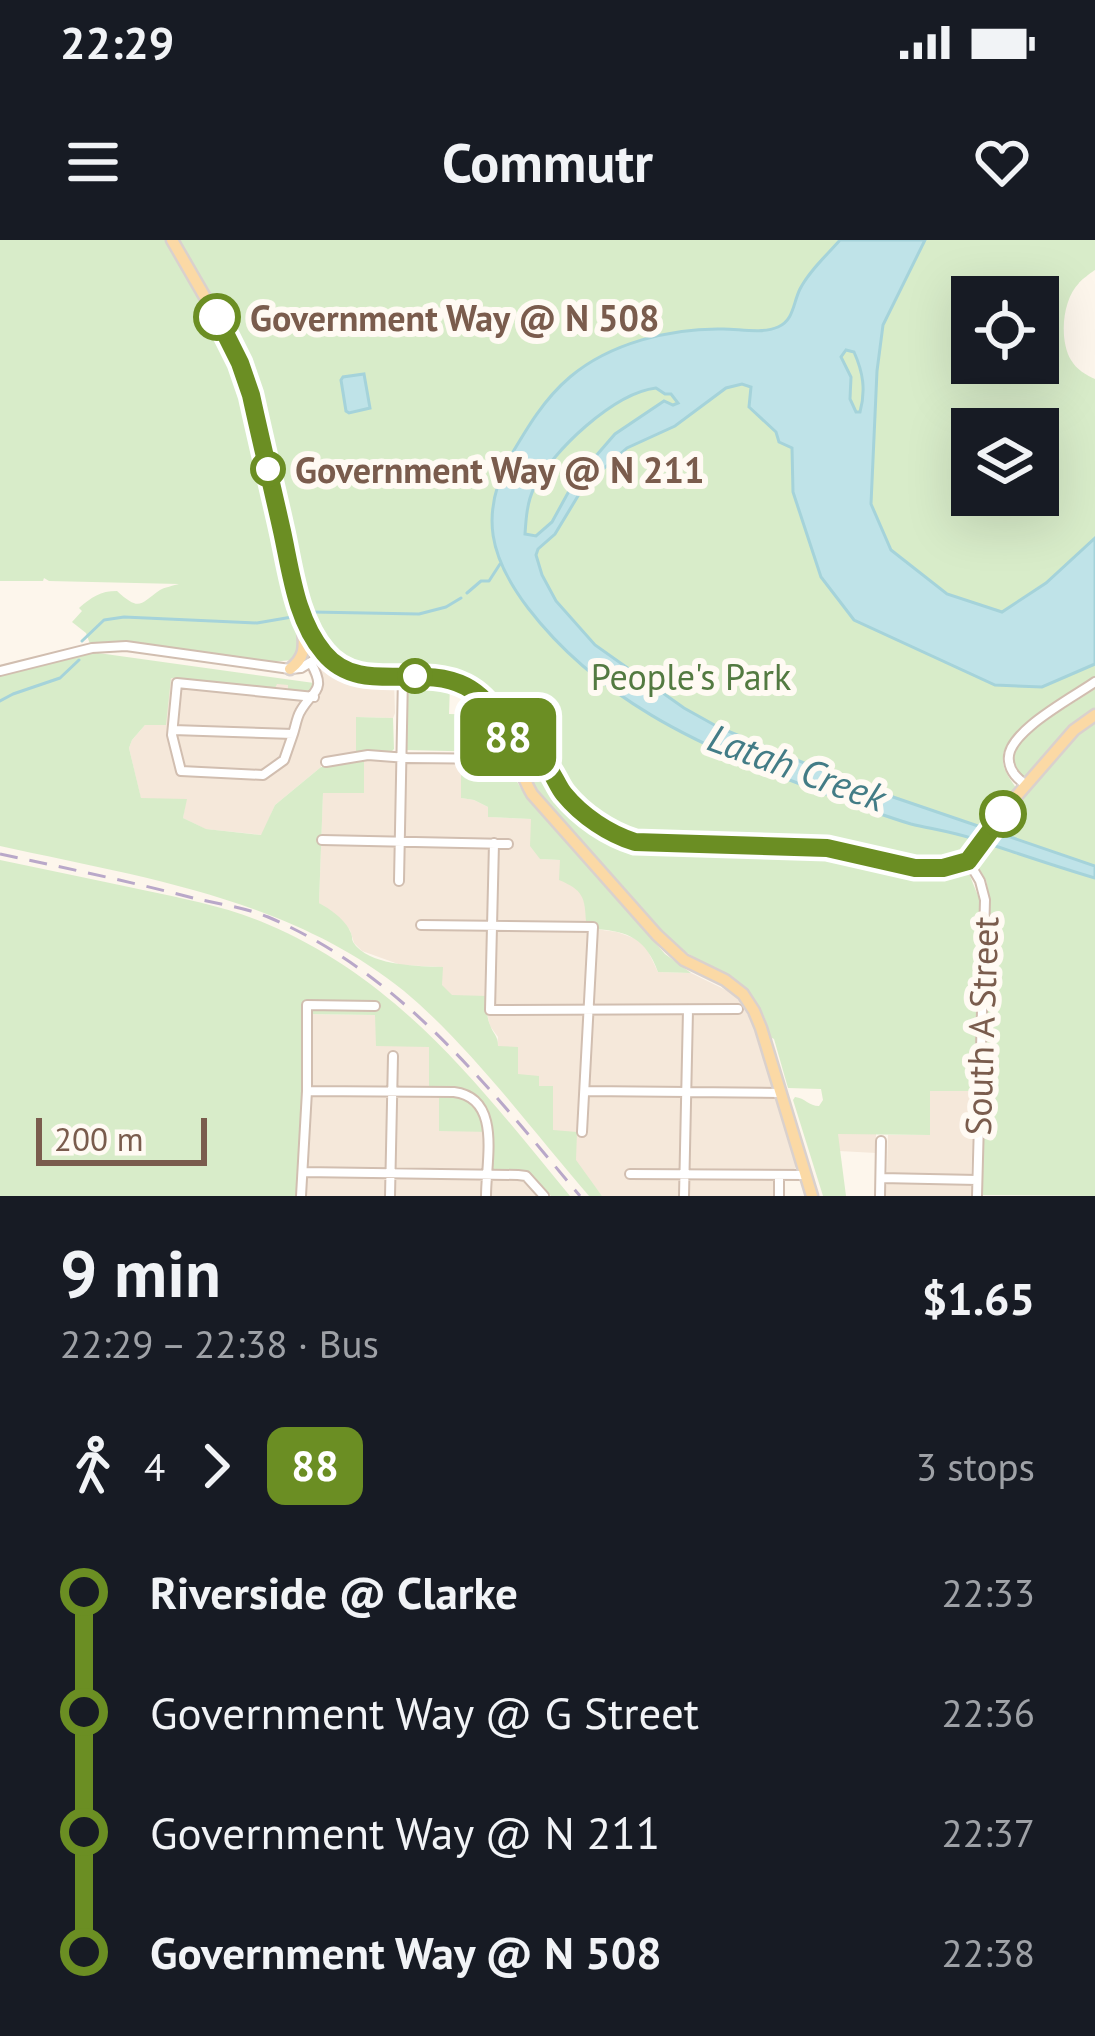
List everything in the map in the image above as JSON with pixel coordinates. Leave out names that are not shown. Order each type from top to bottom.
[{"type":"main road","points":[[172,240],[240,363],[251,395],[303,616],[304,651],[290,669]]},
{"type":"main road","points":[[303,616],[324,654],[352,673],[437,676],[458,683],[490,706],[501,720],[532,794],[684,960],[733,985],[749,1002],[812,1196]]},
{"type":"main road","points":[[515,759],[544,763],[577,807],[617,837],[635,842],[827,848],[925,869],[952,868],[972,856],[1026,785],[1074,730],[1095,715]]},
{"type":"street","points":[[0,671],[107,646],[290,669],[324,654]]},
{"type":"street","points":[[310,663],[319,682],[314,697],[298,716],[284,760],[263,775],[186,773],[178,766],[173,730],[177,683],[314,697]]},
{"type":"street","points":[[399,880],[403,676]]},
{"type":"street","points":[[1026,785],[1009,766],[1009,752],[1016,741],[1042,717],[1095,682]]},
{"type":"street","points":[[173,730],[293,734]]},
{"type":"street","points":[[326,762],[353,755],[515,759]]},
{"type":"street","points":[[322,840],[508,844]]},
{"type":"street","points":[[494,843],[490,1010],[737,1009]]},
{"type":"street","name":"South A Street","points":[[972,856],[985,900],[977,1196]]},
{"type":"street","points":[[421,925],[593,927],[582,1132]]},
{"type":"street","points":[[301,1196],[307,1005],[375,1006]]},
{"type":"street","points":[[684,1196],[688,1010]]},
{"type":"street","points":[[390,1196],[392,1056]]},
{"type":"street","points":[[307,1091],[465,1093],[486,1112],[486,1196]]},
{"type":"street","points":[[586,1091],[781,1093]]},
{"type":"street","points":[[880,1196],[881,1141]]},
{"type":"street","points":[[303,1172],[518,1175],[526,1176],[544,1196]]},
{"type":"street","points":[[630,1174],[806,1174]]},
{"type":"street","points":[[779,1176],[779,1196]]},
{"type":"street","points":[[881,1178],[977,1180]]},
{"type":"shaded area","points":[[324,662],[351,676],[394,682],[395,713],[393,718],[357,717],[356,752],[321,762],[321,767],[275,805],[262,835],[205,829],[183,818],[186,799],[141,799],[129,748],[171,678],[274,688],[276,684],[314,683],[308,672]]},
{"type":"shaded area","points":[[364,758],[461,763],[461,798],[488,807],[489,817],[531,819],[540,859],[560,860],[583,897],[595,929],[639,940],[658,972],[691,973],[734,994],[753,1023],[797,1165],[793,1171],[777,1172],[777,1196],[602,1196],[552,1131],[539,1086],[518,1074],[497,1046],[487,996],[452,996],[442,986],[442,967],[401,965],[362,951],[354,943],[350,930],[319,903],[323,792]]},
{"type":"shaded area","points":[[300,1014],[376,1015],[429,1047],[429,1086],[439,1086],[491,1131],[490,1169],[531,1172],[551,1196],[296,1196],[302,1106]]},
{"type":"shaded area","points":[[930,1091],[975,1091],[971,1176],[887,1173],[888,1135],[930,1135]]},
{"type":"shaded area","points":[[837,1133],[876,1134],[876,1153],[839,1151]]},
{"type":"shaded area","points":[[890,1182],[969,1182],[973,1196],[884,1196]]},
{"type":"green space","name":"People's Park","points":[[0,240],[840,240],[808,277],[789,317],[777,328],[701,330],[650,338],[595,360],[558,389],[528,426],[494,500],[493,538],[510,581],[516,591],[509,558],[566,389],[789,351],[821,577],[1042,687],[1095,664],[1095,680],[1038,715],[1012,738],[1003,762],[1016,788],[961,859],[935,865],[842,847],[650,842],[619,835],[567,792],[545,754],[523,751],[497,700],[476,682],[439,668],[355,666],[326,645],[290,585],[302,642],[299,655],[291,660],[273,662],[121,641],[90,644],[86,633],[72,622],[92,598],[117,591],[140,604],[179,584],[44,578],[0,581]]},
{"type":"green space","points":[[925,240],[1095,240],[1095,270],[1073,290],[1064,331],[1071,360],[1095,379],[1095,538],[1046,583],[1002,612],[947,594],[891,549],[871,504],[883,325]]},
{"type":"green space","points":[[846,350],[854,351],[861,374],[860,412],[850,399],[852,386],[841,357]]},
{"type":"green space","points":[[91,652],[314,683],[310,693],[288,691],[288,685],[275,688],[171,678],[166,725],[145,725],[129,748],[141,798],[187,799],[183,818],[206,829],[261,835],[275,805],[321,767],[364,758],[364,793],[323,793],[319,903],[343,921],[365,953],[398,964],[443,967],[442,985],[452,995],[487,996],[488,1018],[498,1046],[518,1047],[518,1074],[539,1076],[539,1086],[553,1086],[553,1130],[577,1132],[576,1160],[602,1196],[589,1196],[429,1013],[359,959],[312,933],[211,895],[0,846],[0,676]]},
{"type":"green space","points":[[410,682],[450,685],[449,714],[488,715],[501,750],[406,750]]},
{"type":"green space","points":[[1095,689],[1095,709],[1064,734],[1027,776],[1020,776],[1013,759],[1024,740]]},
{"type":"green space","points":[[356,717],[393,718],[394,749],[356,752]]},
{"type":"green space","points":[[1095,721],[1095,1196],[981,1195],[989,895],[976,864],[1046,768]]},
{"type":"green space","points":[[461,763],[508,766],[523,792],[665,954],[691,973],[658,972],[635,939],[595,929],[594,923],[586,922],[581,895],[559,880],[560,860],[540,859],[530,846],[531,819],[488,817],[488,807],[461,798]]},
{"type":"green space","points":[[534,768],[617,841],[651,851],[789,851],[915,873],[968,871],[980,901],[975,1091],[930,1091],[930,1135],[838,1134],[846,1196],[823,1196],[793,1100],[819,1106],[821,1089],[788,1088],[774,1039],[755,1001],[732,979],[672,942],[540,793],[529,777]]},
{"type":"green space","points":[[0,860],[222,908],[315,948],[358,975],[435,1040],[570,1196],[551,1196],[525,1172],[490,1169],[491,1132],[439,1131],[439,1087],[429,1086],[429,1047],[376,1046],[375,1015],[301,1014],[296,1196],[0,1196]]},
{"type":"water","name":"Latah Creek","points":[[840,240],[925,240],[883,325],[877,371],[871,504],[891,550],[947,594],[1002,612],[1046,583],[1095,538],[1095,664],[1042,687],[995,685],[854,620],[821,577],[793,492],[792,448],[779,442],[776,432],[749,407],[751,387],[742,384],[726,388],[675,426],[627,448],[584,486],[555,534],[538,549],[542,575],[556,601],[595,645],[718,727],[852,783],[1095,866],[1095,878],[883,815],[687,735],[617,693],[555,640],[515,590],[497,554],[492,517],[500,478],[530,425],[561,386],[603,355],[642,340],[683,331],[778,327],[790,316],[808,276]],"holes":[[[846,350],[854,352],[861,374],[860,412],[850,399],[851,377],[841,357]],[[656,388],[678,403],[664,401],[615,434],[575,480],[552,522],[536,536],[525,534],[532,493],[555,457],[604,412]]]},
{"type":"water","points":[[364,374],[370,408],[349,413],[341,380]]},
{"type":"waterway","points":[[467,593],[481,581],[489,581],[500,564]]},
{"type":"waterway","points":[[312,612],[419,614],[461,598]]},
{"type":"waterway","points":[[82,641],[104,620],[124,617],[257,623],[292,617]]},
{"type":"waterway","points":[[0,701],[60,678],[79,660]]},
{"type":"railway","points":[[0,854],[251,911],[316,941],[360,969],[440,1037],[580,1196]]},
{"type":"bus line","name":"88","points":[[217,317],[251,395],[299,605],[307,628],[336,665],[352,673],[437,676],[458,683],[501,720],[515,759],[544,763],[577,807],[617,837],[635,842],[827,848],[915,868],[943,868],[968,861],[1003,814]]},
{"type":"place","name":"Government Way @ N 508","points":[[217,317]]},
{"type":"place","name":"Government Way @ N 211","points":[[268,469]]}]
